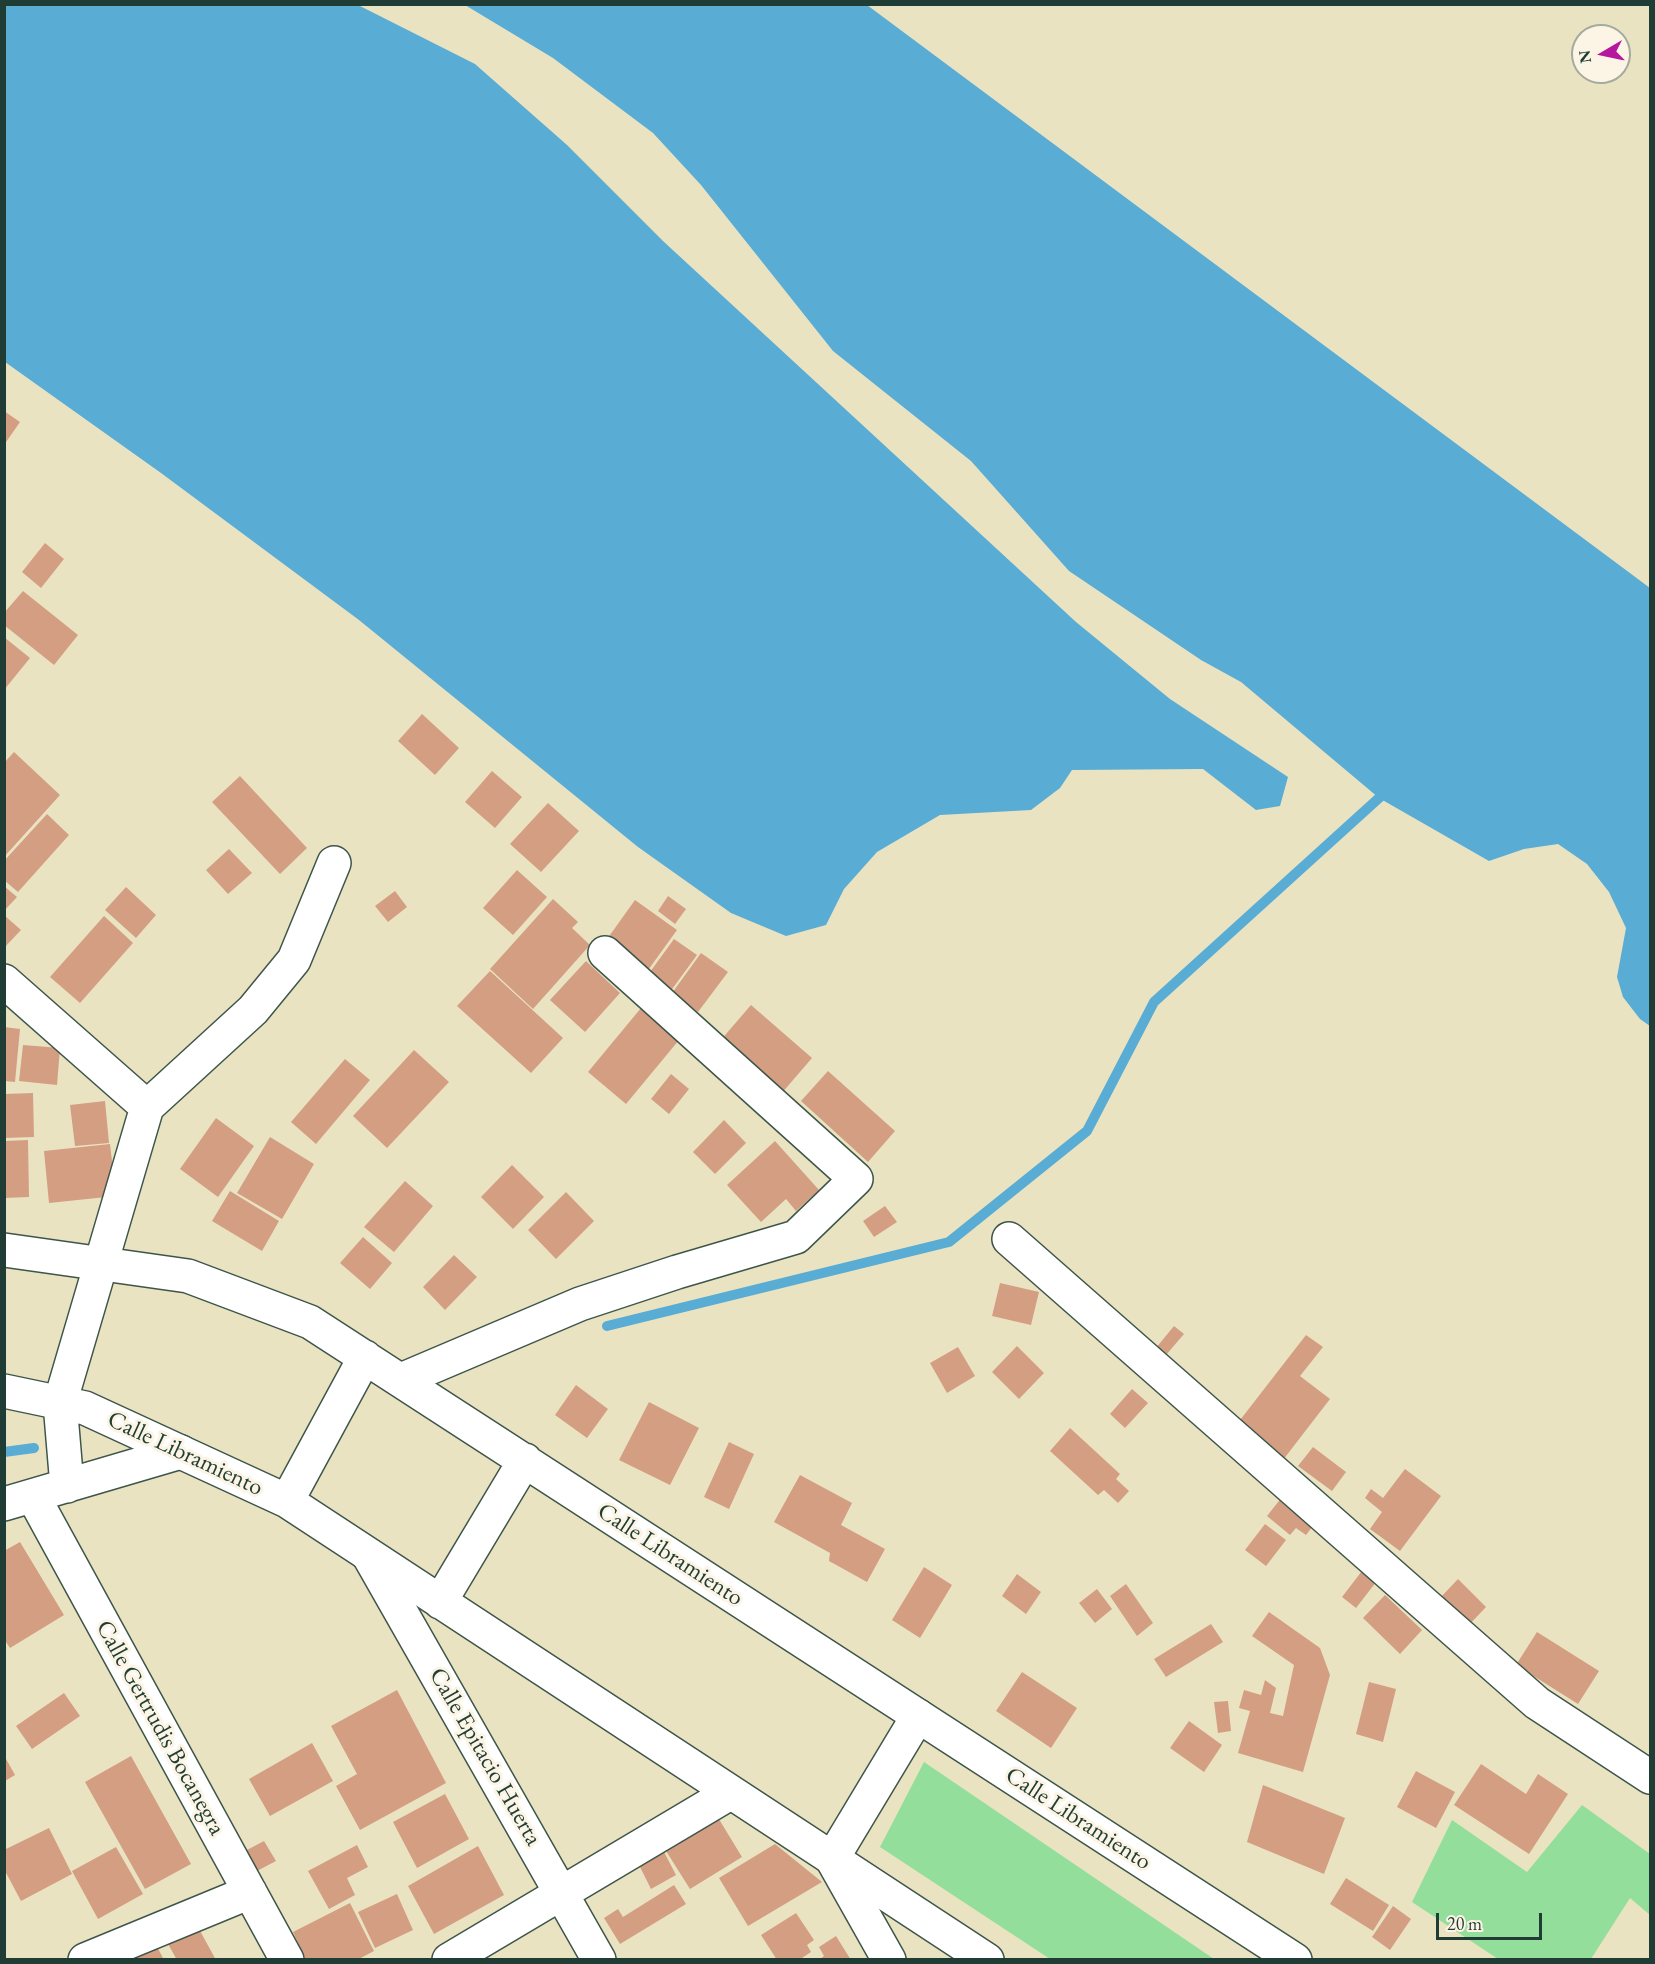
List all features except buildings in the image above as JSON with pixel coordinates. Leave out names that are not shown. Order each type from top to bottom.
[{"type":"main road","points":[[67,1486],[60,1403],[103,1264],[147,1107],[253,1010],[294,960],[334,863]]},
{"type":"main road","points":[[401,1380],[580,1304],[677,1272],[796,1237],[856,1179],[605,953]]},
{"type":"main road","points":[[4,981],[147,1107]]},
{"type":"main road","points":[[1009,1239],[1536,1703],[1650,1777]]},
{"type":"main road","name":"Calle Libramiento","points":[[4,1250],[188,1276],[310,1322],[1295,1959]]},
{"type":"main road","points":[[286,1501],[365,1357]]},
{"type":"main road","name":"Calle Libramiento","points":[[4,1391],[85,1408],[286,1501],[987,1959]]},
{"type":"main road","points":[[19,1500],[182,1452]]},
{"type":"main road","points":[[440,1602],[525,1460]]},
{"type":"main road","name":"Calle Gertrudis Bocanegra","points":[[19,1500],[250,1892],[287,1959]]},
{"type":"main road","name":"Calle Epitacio Huerta","points":[[369,1556],[563,1892],[599,1959]]},
{"type":"main road","points":[[889,1959],[832,1859],[918,1716]]},
{"type":"main road","points":[[449,1959],[730,1793]]},
{"type":"main road","points":[[85,1959],[250,1892]]},
{"type":"green space","points":[[924,1762],[1214,1959],[1050,1959],[880,1847]]},
{"type":"green space","points":[[1582,1805],[1650,1854],[1650,1915],[1630,1898],[1591,1959],[1498,1959],[1412,1902],[1452,1820],[1527,1872]]},
{"type":"water","points":[[5,4],[358,5],[475,64],[567,145],[663,241],[1076,622],[1170,699],[1288,777],[1280,806],[1256,810],[1203,769],[1072,770],[1060,788],[1031,810],[940,815],[877,852],[844,889],[826,925],[786,936],[731,913],[638,847],[359,620],[161,473],[5,362]]},
{"type":"water","points":[[465,5],[867,5],[1650,588],[1650,1026],[1640,1019],[1623,997],[1617,977],[1626,928],[1609,892],[1587,864],[1558,844],[1524,849],[1489,861],[1379,798],[1241,682],[1201,660],[1069,571],[971,461],[833,351],[701,185],[653,133],[553,58]]},
{"type":"waterway","points":[[607,1326],[949,1242],[1087,1131],[1154,1002],[1390,788]]},
{"type":"waterway","points":[[4,1452],[34,1448]]}]
